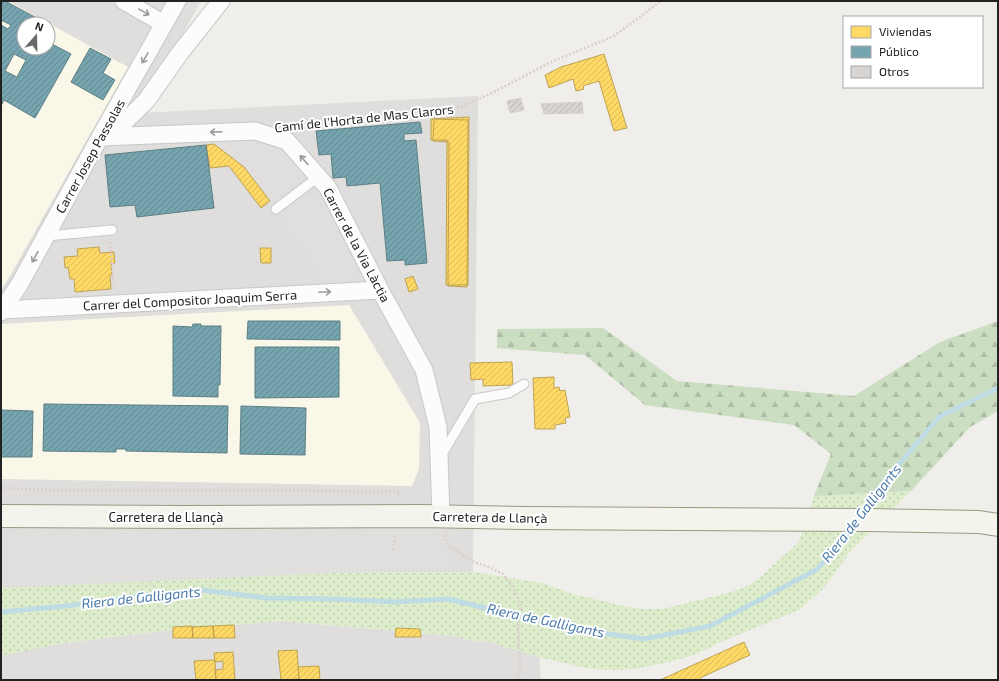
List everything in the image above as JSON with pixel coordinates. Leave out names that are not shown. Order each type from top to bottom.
[{"type":"street","points":[[124,1],[164,24]]},
{"type":"street","name":"Carrer Josep Passolas","points":[[2,311],[19,285],[105,136],[177,1]]},
{"type":"street","points":[[105,136],[146,101],[180,53],[221,1]]},
{"type":"street","name":"Carrer de la Via Làctia","points":[[105,136],[255,131],[287,141],[328,188],[380,290],[424,370],[438,427],[441,523]]},
{"type":"street","points":[[19,285],[32,308]]},
{"type":"street","name":"Carrer del Compositor Joaquim Serra","points":[[2,311],[32,308],[380,290]]},
{"type":"street","name":"Carretera de Llançà","points":[[1,516],[397,516],[441,523],[529,518],[992,521]]},
{"type":"lane","points":[[276,209],[318,177]]},
{"type":"lane","points":[[46,236],[110,230]]},
{"type":"lane","points":[[439,459],[475,399],[509,393],[524,384]]},
{"type":"path","name":"Camí de l'Horta de Mas Clarors","points":[[291,126],[460,107],[492,93],[551,62],[614,36],[661,1]]},
{"type":"path","points":[[110,230],[115,304]]},
{"type":"path","points":[[1,488],[65,490],[399,491],[393,550]]},
{"type":"path","points":[[441,523],[448,545],[474,562],[489,566],[503,574],[515,591],[521,606],[518,625],[520,672],[516,680]]},
{"type":"shaded area","points":[[1,1],[201,1],[139,113],[478,96],[473,572],[330,573],[1,585]]},
{"type":"shaded area","points":[[1,1],[8,1],[35,16],[16,16],[16,56],[56,56],[56,27],[128,67],[7,281],[1,289]]},
{"type":"shaded area","points":[[257,136],[282,145],[303,172],[298,181],[271,203],[244,167],[214,144]]},
{"type":"shaded area","points":[[319,194],[357,259],[358,265],[356,273],[351,278],[320,280],[323,271],[280,214],[306,198]]},
{"type":"shaded area","points":[[349,305],[420,423],[419,469],[412,486],[1,479],[1,324]]},
{"type":"shaded area","points":[[445,530],[445,568],[1,588],[1,531]]},
{"type":"shaded area","points":[[283,621],[453,636],[476,641],[486,641],[539,657],[541,680],[1,680],[1,656],[35,648],[169,630]]},
{"type":"green space","points":[[998,321],[998,411],[970,427],[911,491],[814,496],[831,454],[794,425],[645,405],[585,355],[497,348],[497,329],[603,328],[677,381],[854,396],[940,342]]},
{"type":"green space","points":[[911,491],[849,553],[823,589],[799,610],[718,643],[699,653],[677,660],[635,669],[591,669],[539,657],[486,641],[476,641],[453,636],[283,621],[169,630],[64,643],[1,656],[1,585],[330,573],[473,572],[542,583],[573,594],[628,607],[640,609],[662,609],[728,593],[748,586],[757,580],[799,542],[814,496]]},
{"type":"building: Viviendas","points":[[604,54],[627,128],[614,131],[599,81],[583,86],[584,89],[576,91],[573,79],[549,88],[545,75],[561,67]]},
{"type":"building: Viviendas","points":[[469,117],[468,285],[446,285],[447,140],[431,140],[431,119]]},
{"type":"building: Viviendas","points":[[434,119],[468,120],[467,287],[448,286],[449,142],[433,141]]},
{"type":"building: Viviendas","points":[[214,144],[244,167],[270,201],[261,208],[229,166],[210,168],[206,145]]},
{"type":"building: Viviendas","points":[[99,247],[100,253],[114,252],[115,263],[111,263],[111,289],[75,292],[74,279],[70,279],[68,267],[65,268],[64,257],[78,256],[77,249]]},
{"type":"building: Viviendas","points":[[260,248],[271,248],[271,263],[261,263]]},
{"type":"building: Viviendas","points":[[413,276],[418,289],[409,292],[405,279]]},
{"type":"building: Viviendas","points":[[512,362],[513,385],[483,386],[483,379],[471,380],[470,363]]},
{"type":"building: Viviendas","points":[[554,377],[554,388],[559,387],[560,391],[565,390],[570,417],[565,418],[566,423],[555,425],[555,429],[535,429],[533,378]]},
{"type":"building: Viviendas","points":[[234,625],[235,638],[214,638],[213,626]]},
{"type":"building: Viviendas","points":[[192,626],[193,638],[173,638],[173,627]]},
{"type":"building: Viviendas","points":[[213,626],[214,638],[193,638],[192,627]]},
{"type":"building: Viviendas","points":[[396,628],[420,629],[421,637],[395,637]]},
{"type":"building: Viviendas","points":[[744,642],[750,655],[700,678],[701,680],[660,680]]},
{"type":"building: Viviendas","points":[[297,650],[299,679],[281,680],[278,651]]},
{"type":"building: Viviendas","points":[[233,652],[235,680],[216,680],[215,670],[223,669],[223,661],[215,662],[214,653]]},
{"type":"building: Viviendas","points":[[215,660],[216,680],[196,680],[194,661]]},
{"type":"building: Viviendas","points":[[319,666],[320,680],[299,680],[298,667]]},
{"type":"building: Público","points":[[1,1],[5,1],[33,16],[16,16],[16,55],[14,54],[5,71],[17,77],[26,60],[18,56],[56,56],[56,46],[71,54],[35,118],[4,100],[1,106],[1,25],[8,29],[11,25],[1,20]]},
{"type":"building: Público","points":[[90,48],[111,59],[103,73],[115,80],[103,100],[71,82]]},
{"type":"building: Público","points":[[420,122],[422,133],[404,134],[404,141],[416,140],[427,263],[405,265],[405,260],[387,261],[380,183],[347,186],[346,177],[333,178],[331,154],[319,155],[316,131]]},
{"type":"building: Público","points":[[206,145],[214,208],[137,217],[135,205],[110,207],[105,155]]},
{"type":"building: Público","points":[[248,321],[340,321],[340,340],[247,339]]},
{"type":"building: Público","points":[[193,324],[201,324],[201,326],[221,326],[220,385],[218,385],[218,397],[173,396],[173,326],[192,327]]},
{"type":"building: Público","points":[[255,347],[339,347],[339,397],[255,398]]},
{"type":"building: Público","points":[[44,404],[228,406],[227,453],[126,451],[126,449],[116,449],[116,452],[43,451]]},
{"type":"building: Público","points":[[241,406],[306,408],[305,455],[240,454]]},
{"type":"building: Público","points":[[1,410],[33,411],[32,457],[1,457]]},
{"type":"building: Otros","points":[[521,98],[524,110],[510,113],[507,101]]},
{"type":"building: Otros","points":[[582,102],[583,114],[544,114],[541,104]]},
{"type":"waterway","name":"Riera de Galligants","points":[[862,513],[883,483],[939,417],[998,388]]},
{"type":"waterway","name":"Riera de Galligants","points":[[1,612],[203,590],[265,598],[396,602],[448,599],[573,629],[644,639],[710,626],[816,570],[840,545],[852,527]]}]
